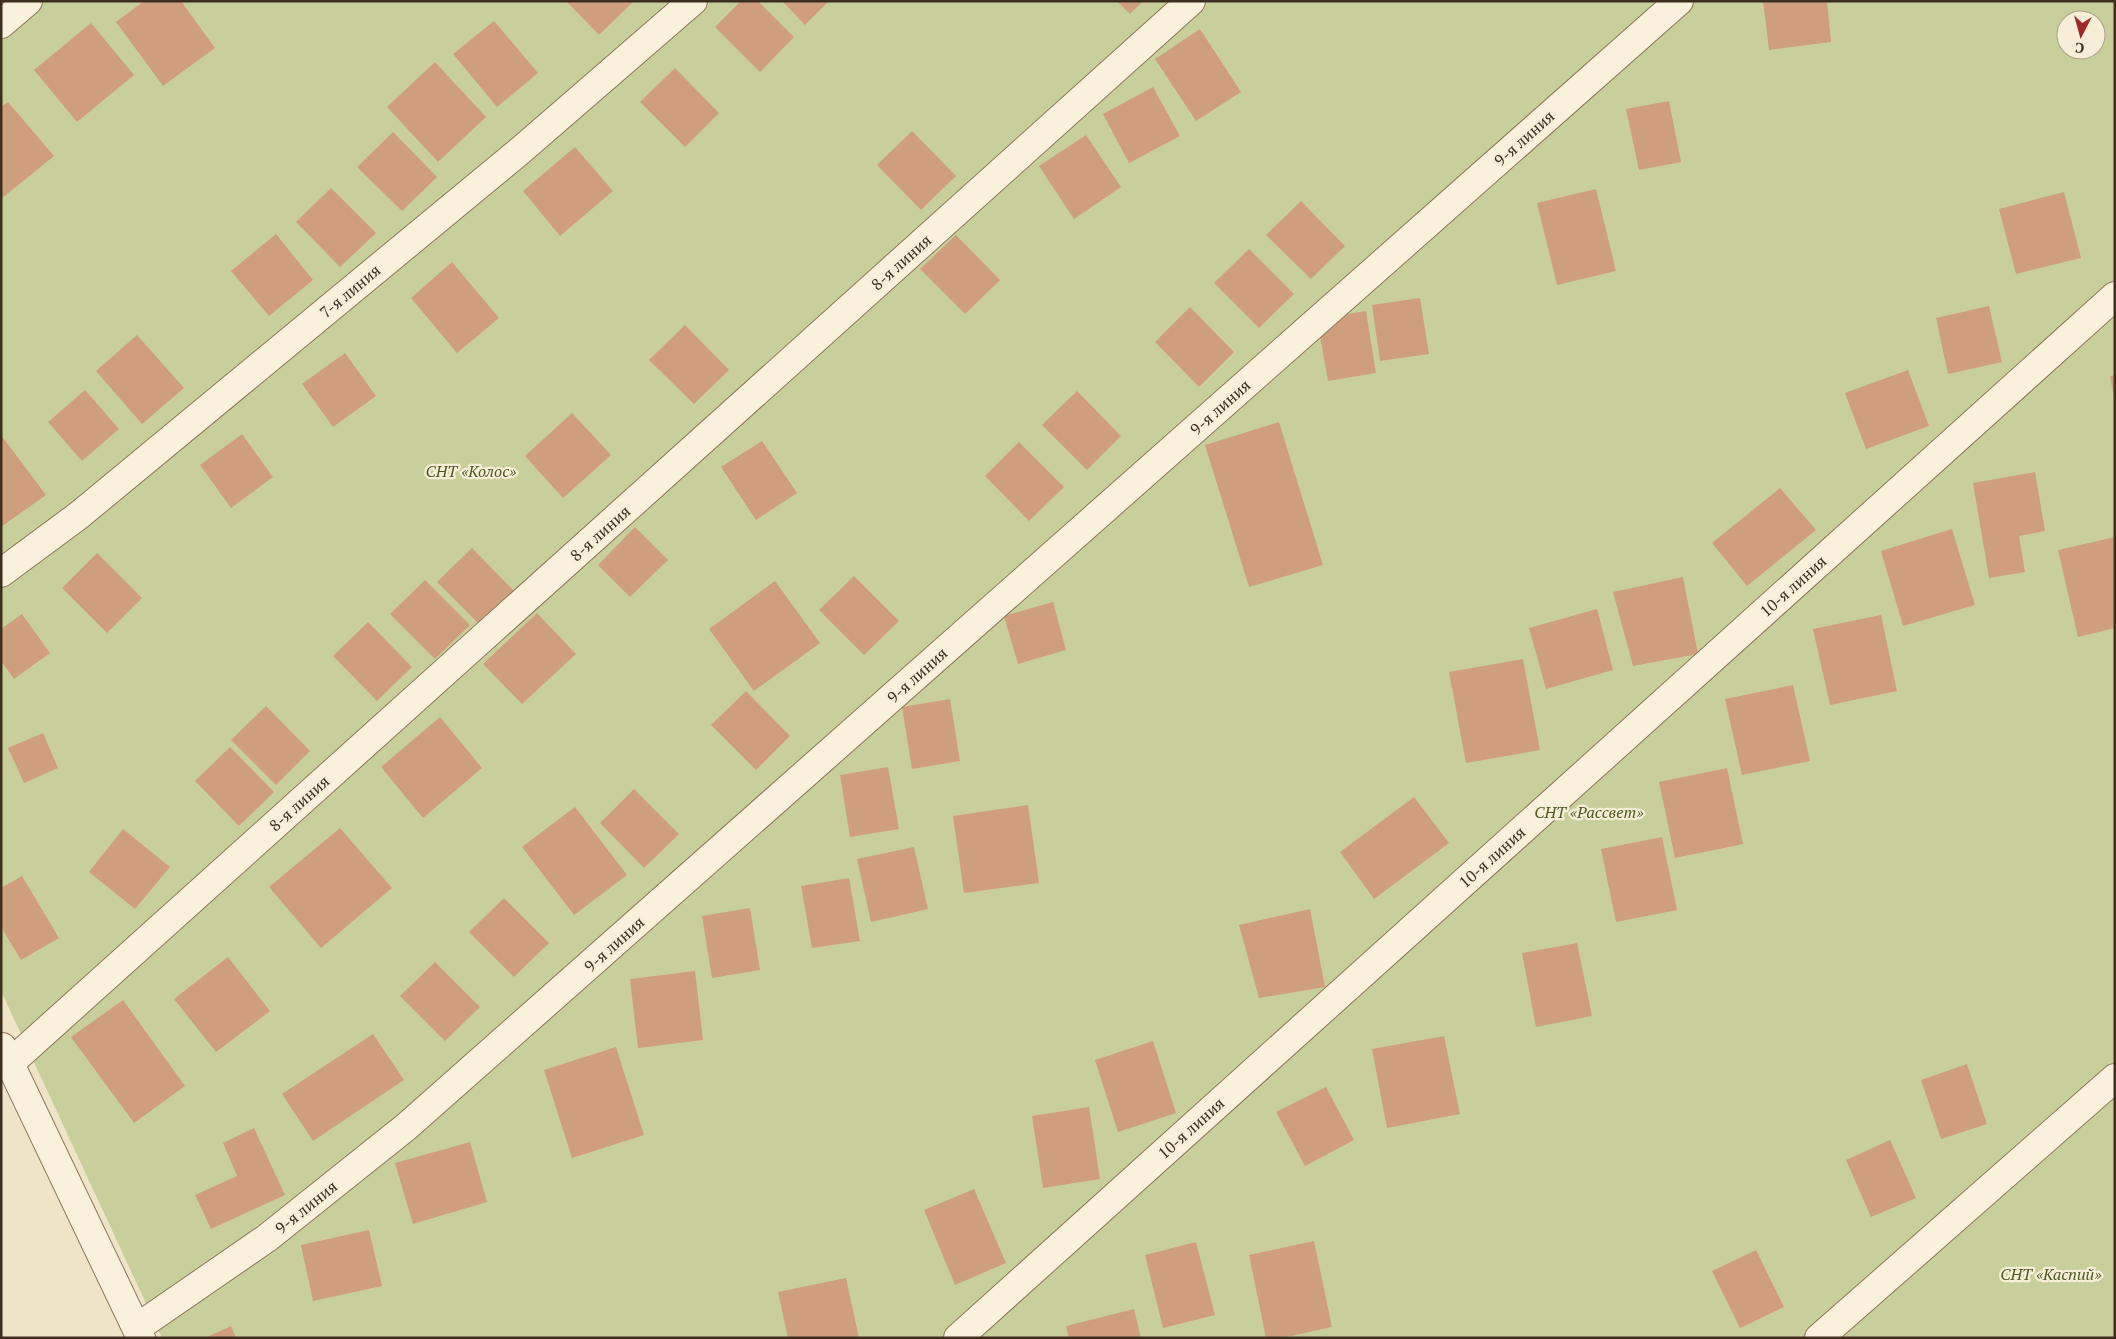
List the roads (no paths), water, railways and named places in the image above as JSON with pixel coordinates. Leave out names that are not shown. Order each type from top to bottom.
[{"type":"street","points":[[1,24],[28,1]]},
{"type":"street","name":"7-я линия","points":[[1,573],[78,516],[506,163],[693,1]]},
{"type":"street","name":"8-я линия","points":[[5,1055],[1191,1]]},
{"type":"street","name":"9-я линия","points":[[140,1332],[268,1238],[406,1127],[1679,1]]},
{"type":"street","name":"10-я линия","points":[[958,1338],[2115,296]]},
{"type":"street","points":[[5,1055],[140,1332]]},
{"type":"street","points":[[1819,1338],[2115,1078]]},
{"type":"park label","name":"СНТ «Колос»","points":[[471,471]]},
{"type":"park label","name":"СНТ «Рассвет»","points":[[1589,812]]},
{"type":"park label","name":"СНТ «Каспий»","points":[[2051,1274]]}]
